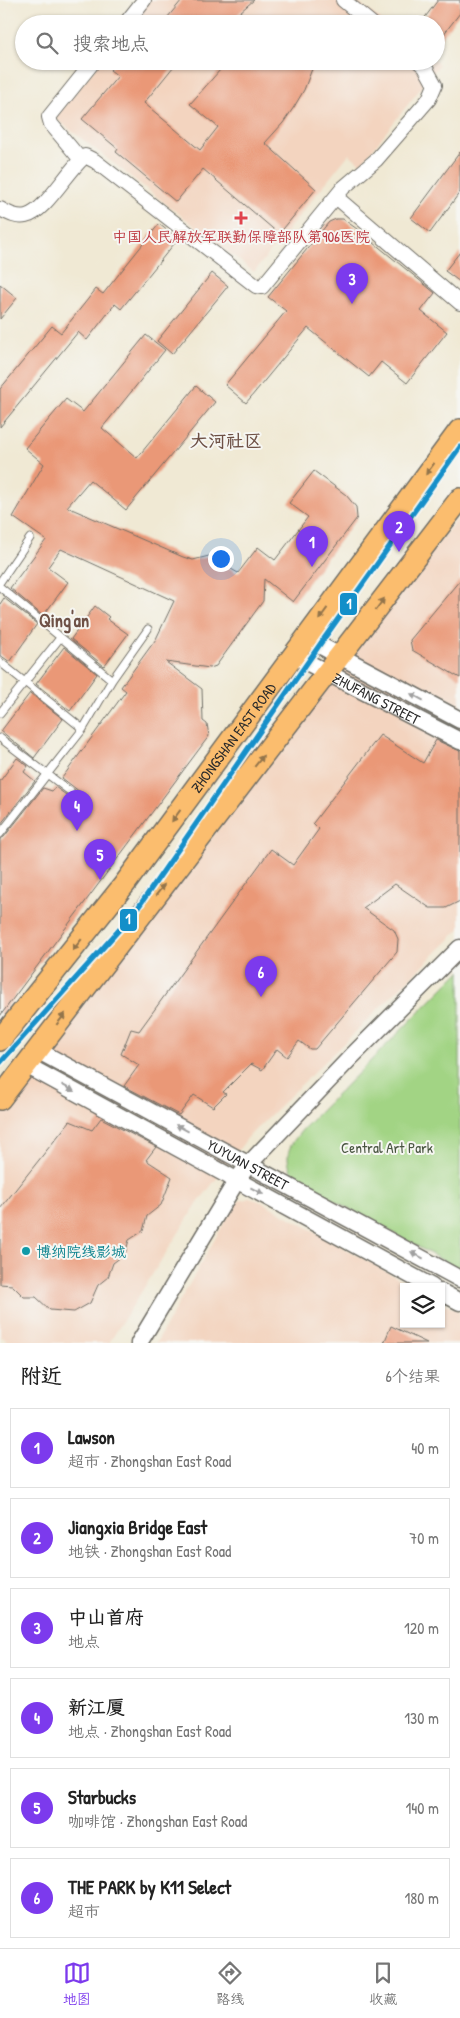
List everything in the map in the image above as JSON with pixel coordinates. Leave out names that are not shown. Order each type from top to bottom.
[{"type":"main road","name":"ZHONGSHAN EAST ROAD","points":[[1,1035],[124,885],[460,430]]},
{"type":"main road","points":[[0,1099],[460,499]]},
{"type":"street","points":[[132,15],[144,0]]},
{"type":"street","points":[[343,0],[361,15]]},
{"type":"street","points":[[81,160],[51,124],[49,117],[87,70]]},
{"type":"street","points":[[0,209],[14,216],[25,217],[34,212],[44,204],[76,163],[85,156],[95,161],[256,286],[262,287],[343,188],[376,160],[429,99],[435,86],[427,70]]},
{"type":"street","points":[[336,197],[460,303]]},
{"type":"street","name":"ZHUFANG STREET","points":[[300,646],[334,664],[460,741]]},
{"type":"street","name":"ZHUFANG STREET","points":[[334,664],[460,720]]},
{"type":"street","points":[[139,1343],[237,1180],[249,1164],[352,1056],[460,948]]},
{"type":"street","name":"YUYUAN STREET","points":[[31,1058],[249,1164],[460,1279]]},
{"type":"street","name":"YUYUAN STREET","points":[[31,1058],[237,1180],[425,1283]]},
{"type":"street","points":[[445,1294],[460,1302]]},
{"type":"lane","points":[[0,582],[30,538]]},
{"type":"lane","points":[[0,587],[112,680]]},
{"type":"lane","points":[[0,834],[83,728],[112,680],[148,629]]},
{"type":"lane","points":[[0,713],[60,638]]},
{"type":"lane","points":[[0,662],[83,728]]},
{"type":"lane","points":[[0,749],[3,740],[76,796]]},
{"type":"shaded area","points":[[149,0],[355,0],[374,15],[138,15]]},
{"type":"shaded area","name":"中国人民解放军联勤保障部队第906医院","points":[[94,70],[435,70],[361,164],[349,154],[254,272],[55,118]]},
{"type":"shaded area","points":[[460,515],[460,929],[249,1136],[195,1207],[109,1343],[12,1343],[0,1336],[0,1113]]},
{"type":"shaded area","points":[[249,1198],[262,1202],[407,1283],[400,1283],[400,1328],[445,1328],[445,1304],[460,1312],[460,1343],[156,1343],[236,1202]]},
{"type":"green space","name":"Central Art Park","points":[[460,971],[460,1270],[295,1179],[289,1164],[288,1152],[303,1129]]},
{"type":"building","points":[[182,0],[254,0],[236,15],[170,15]]},
{"type":"building","points":[[438,0],[460,0],[460,13],[445,32],[445,15],[427,15]]},
{"type":"building","points":[[110,70],[171,70],[144,103],[200,150],[218,127],[190,104],[220,70],[312,70],[304,90],[294,107],[265,143],[316,189],[279,234],[203,169],[176,202],[116,152],[118,149],[82,119],[118,76]]},
{"type":"building","points":[[460,152],[460,192],[430,233],[411,218]]},
{"type":"building","points":[[343,219],[357,229],[435,293],[421,311],[447,332],[407,383],[381,362],[369,377],[308,328],[246,403],[225,385],[286,311],[268,297],[329,222]]},
{"type":"building","points":[[159,224],[178,239],[121,309],[115,304],[87,340],[78,332],[0,427],[0,389],[52,326],[61,333],[96,289],[103,294]]},
{"type":"building","points":[[460,252],[460,282],[445,271]]},
{"type":"building","points":[[212,273],[228,286],[172,354],[157,341]]},
{"type":"building","points":[[0,284],[17,298],[0,319]]},
{"type":"building","points":[[146,335],[165,350],[102,428],[137,458],[196,386],[215,402],[126,510],[90,480],[67,507],[183,557],[193,560],[209,556],[238,573],[258,547],[275,560],[308,517],[289,503],[314,471],[346,495],[356,507],[357,518],[293,602],[264,579],[263,601],[216,666],[210,668],[166,662],[202,689],[203,721],[207,724],[209,736],[0,1016],[0,839],[4,837],[43,788],[52,791],[55,787],[73,800],[78,801],[80,799],[80,792],[62,778],[126,691],[121,687],[156,639],[174,601],[61,549],[48,567],[68,582],[43,616],[10,588],[46,540],[13,517],[44,464],[25,448],[66,399],[83,412]]},
{"type":"building","points":[[460,580],[460,678],[412,650],[410,640]]},
{"type":"building","points":[[4,598],[37,624],[10,662],[0,655],[0,604]]},
{"type":"building","points":[[95,606],[109,617],[107,619],[128,634],[104,666],[71,639]]},
{"type":"building","points":[[64,647],[97,674],[70,711],[36,684]]},
{"type":"building","points":[[30,693],[63,719],[34,758],[1,731]]},
{"type":"building","points":[[380,735],[423,763],[436,740],[460,751],[460,901],[446,908],[430,908],[395,884],[363,908],[394,930],[398,939],[397,952],[315,1049],[310,1049],[299,1041],[287,1057],[277,1049],[262,1070],[251,1064],[223,1092],[226,1094],[213,1107],[194,1095],[179,1115],[124,1086],[139,1065],[121,1054],[131,1029],[139,1031],[271,849],[293,865],[319,829],[313,823]]},
{"type":"building","points":[[17,758],[28,766],[24,772],[35,781],[0,825],[0,781]]},
{"type":"building","points":[[101,1118],[156,1147],[146,1160],[172,1177],[161,1205],[147,1216],[143,1231],[129,1240],[125,1254],[113,1263],[108,1277],[98,1285],[90,1303],[74,1312],[50,1310],[36,1297],[24,1297],[12,1285],[0,1284],[0,1209],[70,1121],[92,1130]]},
{"type":"building","points":[[391,1326],[427,1343],[384,1343]]},
{"type":"transit line","name":"1","points":[[0,1063],[135,912],[323,640],[460,447]]},
{"type":"place","name":"中国人民解放军联勤保障部队第906医院","points":[[241,218]]},
{"type":"place","name":"中山首府","points":[[352,304]]},
{"type":"place","name":"Jiangxia Bridge East","points":[[399,552]]},
{"type":"place","name":"Lawson","points":[[312,567]]},
{"type":"place","name":"新江厦","points":[[77,831]]},
{"type":"place","name":"Starbucks","points":[[100,880]]},
{"type":"place","name":"THE PARK by K11 Select","points":[[261,997]]},
{"type":"place","name":"博纳院线影城","points":[[26,1251]]},
{"type":"district","name":"大河社区","points":[[226,440]]},
{"type":"district","name":"Qing'an","points":[[64,620]]}]
